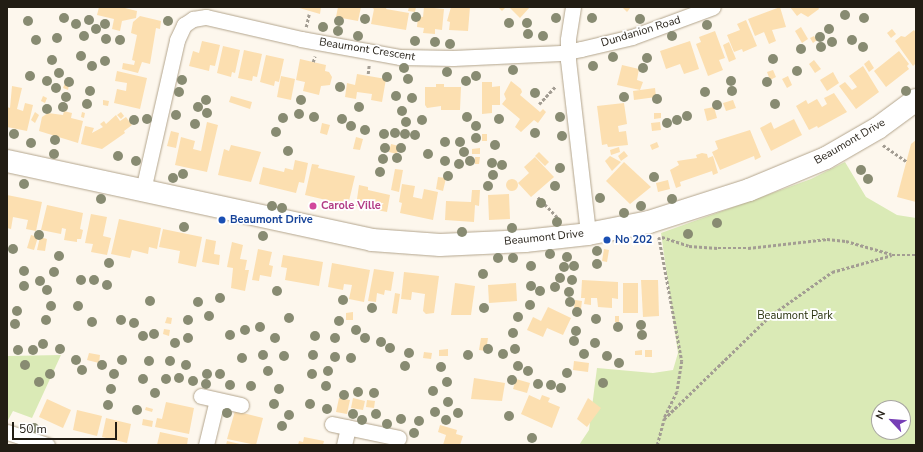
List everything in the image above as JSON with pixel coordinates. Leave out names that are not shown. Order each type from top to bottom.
[{"type":"street","points":[[573,7],[567,52],[588,234]]},
{"type":"street","name":"Dundanion Road","points":[[567,52],[632,36],[713,7]]},
{"type":"street","name":"Beaumont Crescent","points":[[143,190],[177,40],[184,25],[192,19],[206,17],[307,40],[400,57],[453,58],[567,52]]},
{"type":"street","name":"Beaumont Drive","points":[[7,161],[335,233],[404,243],[482,244],[588,234],[668,217],[785,176],[861,138],[916,100]]},
{"type":"street","points":[[201,396],[241,405]]},
{"type":"street","points":[[206,445],[217,400]]},
{"type":"street","points":[[332,424],[348,426],[399,438]]},
{"type":"street","points":[[344,445],[348,426]]},
{"type":"street","points":[[7,432],[47,445]]},
{"type":"path","points":[[306,30],[309,14]]},
{"type":"path","points":[[368,74],[370,60]]},
{"type":"path","points":[[539,104],[560,81]]},
{"type":"path","points":[[877,140],[906,162]]},
{"type":"path","points":[[538,198],[564,224]]},
{"type":"path","points":[[657,231],[682,361],[677,392],[664,419],[657,445]]},
{"type":"path","points":[[658,235],[677,244],[718,248],[748,248],[827,239],[846,241],[892,255],[916,256]]},
{"type":"path","points":[[664,419],[770,316],[832,272],[892,255]]},
{"type":"green space","name":"Beaumont Park","points":[[845,162],[866,197],[897,215],[916,218],[916,445],[579,445],[589,430],[597,368],[653,373],[673,370],[678,353],[661,233],[811,179]]},
{"type":"green space","points":[[61,355],[32,418],[13,411],[7,422],[7,356]]},
{"type":"building","points":[[99,7],[121,7],[137,11],[136,18],[122,21],[120,31],[112,29],[114,19],[97,15]]},
{"type":"building","points":[[296,7],[321,7],[320,14]]},
{"type":"building","points":[[338,7],[361,7],[358,21],[336,17]]},
{"type":"building","points":[[371,7],[387,7],[386,9],[409,13],[406,30],[371,24],[374,9]]},
{"type":"building","points":[[409,7],[416,7],[415,12],[408,11]]},
{"type":"building","points":[[424,7],[444,9],[442,30],[435,29],[435,34],[423,33],[424,28],[417,27],[418,16],[423,17]]},
{"type":"building","points":[[451,7],[470,7],[468,31],[449,30],[450,22],[447,21]]},
{"type":"building","points":[[498,7],[506,7],[502,11]]},
{"type":"building","points":[[509,7],[530,7],[520,18]]},
{"type":"building","points":[[622,7],[631,7],[627,12]]},
{"type":"building","points":[[780,7],[786,27],[772,30],[776,41],[769,44],[764,32],[755,36],[748,19]]},
{"type":"building","points":[[790,7],[818,7],[819,9],[808,17],[801,13],[797,16]]},
{"type":"building","points":[[140,16],[161,21],[160,29],[156,28],[150,64],[142,62],[138,73],[122,69],[123,63],[134,65],[135,61],[132,60],[137,35],[131,33],[133,22]]},
{"type":"building","points":[[746,20],[757,46],[743,52],[742,49],[734,52],[727,35],[740,30],[737,24]]},
{"type":"building","points":[[801,27],[808,39],[802,43],[795,31]]},
{"type":"building","points":[[892,29],[896,34],[891,38],[887,33]]},
{"type":"building","points":[[914,30],[916,33],[916,63],[913,66],[895,41],[901,36],[905,37]]},
{"type":"building","points":[[715,31],[725,58],[719,60],[723,70],[708,76],[696,44],[701,42],[699,37]]},
{"type":"building","points":[[814,36],[817,40],[813,43],[810,38]]},
{"type":"building","points":[[202,41],[220,45],[215,66],[210,65],[209,71],[189,66],[193,51],[199,53]]},
{"type":"building","points":[[690,41],[699,69],[684,74],[680,64],[666,69],[660,51]]},
{"type":"building","points":[[729,42],[736,59],[729,62],[723,45]]},
{"type":"building","points":[[223,46],[240,50],[235,73],[232,72],[231,77],[217,73]]},
{"type":"building","points":[[244,50],[262,54],[257,77],[253,76],[252,81],[238,78]]},
{"type":"building","points":[[899,51],[909,64],[907,66],[909,69],[886,87],[874,71]]},
{"type":"building","points":[[266,55],[284,59],[279,82],[275,81],[274,86],[260,82]]},
{"type":"building","points":[[300,59],[326,65],[325,71],[329,72],[332,77],[330,85],[321,86],[319,95],[303,91],[305,82],[296,80]]},
{"type":"building","points":[[814,60],[821,69],[815,73],[809,64]]},
{"type":"building","points":[[869,60],[874,68],[869,72],[864,64]]},
{"type":"building","points":[[622,65],[639,69],[637,80],[643,82],[640,90],[617,85]]},
{"type":"building","points":[[863,66],[879,92],[856,109],[839,86],[845,82],[852,90],[857,87],[849,76]]},
{"type":"building","points":[[773,70],[776,77],[770,80],[767,72]]},
{"type":"building","points":[[117,71],[147,78],[140,109],[114,103],[117,89],[126,91],[127,83],[115,81]]},
{"type":"building","points":[[833,72],[839,83],[827,91],[820,80]]},
{"type":"building","points":[[357,74],[386,79],[382,102],[371,100],[372,94],[357,92],[356,99],[345,97],[347,83],[355,85]]},
{"type":"building","points":[[281,76],[295,79],[291,100],[277,97]]},
{"type":"building","points":[[788,76],[792,85],[787,88],[782,79]]},
{"type":"building","points":[[511,81],[521,89],[522,92],[520,95],[540,112],[543,109],[546,112],[538,123],[534,120],[521,132],[515,127],[520,119],[502,104],[506,99],[504,94]]},
{"type":"building","points":[[482,82],[492,82],[492,87],[500,86],[500,105],[492,105],[492,113],[482,114]]},
{"type":"building","points":[[65,83],[69,85],[68,90],[63,88]]},
{"type":"building","points":[[436,84],[444,84],[444,87],[461,87],[460,110],[441,110],[441,106],[427,108],[425,105],[425,87],[436,87]]},
{"type":"building","points":[[12,86],[22,88],[17,109],[23,111],[25,103],[33,105],[27,131],[7,127],[7,107],[10,108]]},
{"type":"building","points":[[655,88],[656,97],[634,100],[633,91]]},
{"type":"building","points":[[834,93],[847,112],[818,128],[817,126],[809,130],[796,106],[806,100],[808,104],[817,99],[822,107],[827,104],[824,98]]},
{"type":"building","points":[[43,96],[47,98],[45,103],[41,101]]},
{"type":"building","points":[[231,96],[252,102],[250,109],[229,102]]},
{"type":"building","points":[[103,100],[109,101],[108,106],[103,105]]},
{"type":"building","points":[[733,100],[736,108],[726,111],[723,103]]},
{"type":"building","points":[[624,103],[627,124],[618,126],[619,132],[626,131],[628,145],[608,147],[607,144],[602,145],[597,106]]},
{"type":"building","points":[[714,107],[717,118],[707,121],[704,109]]},
{"type":"building","points":[[64,111],[72,113],[71,118],[83,121],[78,143],[39,131],[42,117],[48,113],[63,115]]},
{"type":"building","points":[[35,112],[39,115],[35,123],[31,120]]},
{"type":"building","points":[[82,112],[85,113],[84,118],[81,117]]},
{"type":"building","points":[[121,112],[124,116],[121,119],[117,115]]},
{"type":"building","points":[[654,113],[661,113],[661,118],[654,119]]},
{"type":"building","points":[[116,115],[120,121],[126,117],[132,125],[124,131],[125,133],[102,149],[81,144],[85,126],[94,128],[92,133],[103,127],[100,124],[104,121],[106,124]]},
{"type":"building","points":[[794,119],[802,135],[771,151],[760,128],[771,122],[774,129]]},
{"type":"building","points":[[207,122],[218,125],[207,172],[175,165],[181,137],[195,141],[193,149],[201,151]]},
{"type":"building","points":[[660,122],[661,130],[652,131],[651,123]]},
{"type":"building","points":[[322,123],[330,125],[327,135],[320,133]]},
{"type":"building","points":[[750,130],[761,157],[755,160],[754,156],[720,170],[712,152],[718,149],[715,141]]},
{"type":"building","points":[[171,131],[179,133],[176,148],[167,146]]},
{"type":"building","points":[[482,134],[487,134],[487,141],[482,141]]},
{"type":"building","points":[[356,137],[363,139],[360,150],[353,149]]},
{"type":"building","points":[[916,140],[916,202],[897,197],[911,144]]},
{"type":"building","points":[[657,142],[659,147],[652,150],[650,145]]},
{"type":"building","points":[[391,144],[399,146],[397,154],[389,152]]},
{"type":"building","points":[[231,145],[261,152],[251,182],[218,175],[224,149],[229,151]]},
{"type":"building","points":[[619,147],[620,152],[611,155],[610,150]]},
{"type":"building","points":[[480,148],[480,154],[472,154],[472,149]]},
{"type":"building","points":[[624,151],[628,156],[621,161],[618,156]]},
{"type":"building","points":[[539,152],[549,162],[545,166],[535,156]]},
{"type":"building","points":[[702,153],[707,154],[708,158],[713,156],[718,173],[713,175],[712,171],[680,182],[681,186],[676,188],[670,170],[679,165],[677,161],[697,158],[696,155]]},
{"type":"building","points":[[610,156],[621,162],[612,171],[605,161]]},
{"type":"building","points":[[475,157],[480,157],[479,164],[475,164]]},
{"type":"building","points":[[535,157],[554,177],[531,197],[518,183],[529,173],[524,167]]},
{"type":"building","points":[[295,160],[308,163],[304,183],[299,182],[296,193],[259,184],[263,167],[284,172],[285,168],[293,170]]},
{"type":"building","points":[[624,162],[651,187],[630,204],[606,181]]},
{"type":"building","points":[[312,164],[319,165],[318,168],[355,176],[349,201],[344,200],[343,204],[305,195]]},
{"type":"building","points":[[395,169],[403,170],[399,192],[391,190]]},
{"type":"building","points":[[438,177],[446,178],[443,191],[436,189]]},
{"type":"building","points":[[510,179],[514,179],[518,185],[514,191],[510,191],[506,187],[506,183]]},
{"type":"building","points":[[668,180],[670,189],[658,192],[656,183]]},
{"type":"building","points":[[402,184],[415,186],[413,197],[422,199],[424,189],[438,192],[433,220],[400,213],[402,203],[399,202]]},
{"type":"building","points":[[359,185],[368,187],[368,190],[390,195],[387,212],[356,206]]},
{"type":"building","points":[[472,190],[480,190],[479,206],[475,205],[474,222],[445,220],[446,201],[471,202]]},
{"type":"building","points":[[509,194],[510,219],[489,220],[488,195]]},
{"type":"building","points":[[7,195],[42,202],[36,231],[26,229],[28,220],[13,217],[11,229],[7,228]]},
{"type":"building","points":[[47,205],[83,213],[80,229],[83,230],[81,239],[77,239],[77,242],[64,240],[66,229],[62,228],[61,234],[41,230]]},
{"type":"building","points":[[91,214],[107,217],[103,236],[111,238],[107,255],[91,252],[93,244],[85,243]]},
{"type":"building","points":[[119,219],[161,228],[157,249],[149,247],[148,254],[132,250],[130,258],[111,254]]},
{"type":"building","points":[[163,229],[202,237],[196,267],[178,263],[180,251],[159,247]]},
{"type":"building","points":[[31,235],[38,237],[34,250],[27,248]]},
{"type":"building","points":[[40,237],[47,239],[45,251],[37,250]]},
{"type":"building","points":[[206,239],[216,241],[214,254],[220,255],[219,265],[202,262]]},
{"type":"building","points":[[232,242],[243,245],[240,259],[247,260],[245,270],[249,270],[245,291],[231,288],[233,268],[227,267]]},
{"type":"building","points":[[258,249],[272,252],[269,265],[273,266],[271,277],[260,275],[259,281],[252,280]]},
{"type":"building","points":[[604,249],[609,250],[607,262],[602,261]]},
{"type":"building","points":[[283,255],[323,262],[319,286],[285,280],[287,268],[281,267]]},
{"type":"building","points":[[332,263],[370,270],[364,302],[349,299],[352,285],[344,284],[343,290],[328,287]]},
{"type":"building","points":[[374,269],[394,272],[391,291],[385,290],[384,295],[377,293],[376,302],[368,301]]},
{"type":"building","points":[[404,272],[439,276],[434,313],[426,314],[423,311],[425,294],[412,292],[411,300],[401,299]]},
{"type":"building","points":[[582,280],[618,282],[618,299],[612,298],[612,308],[598,307],[597,298],[591,298],[591,305],[584,304],[585,298],[581,298]]},
{"type":"building","points":[[641,280],[658,280],[659,316],[643,317]]},
{"type":"building","points":[[455,283],[475,286],[471,315],[451,315]]},
{"type":"building","points":[[516,283],[517,301],[489,303],[488,285]]},
{"type":"building","points":[[623,283],[638,283],[638,313],[623,313]]},
{"type":"building","points":[[395,293],[400,294],[397,314],[392,313]]},
{"type":"building","points":[[575,300],[582,301],[581,309],[574,308]]},
{"type":"building","points":[[548,307],[571,318],[563,335],[547,328],[543,337],[527,330],[533,317],[541,321]]},
{"type":"building","points":[[353,312],[353,320],[346,320],[346,313]]},
{"type":"building","points":[[615,316],[619,316],[619,322],[615,322]]},
{"type":"building","points":[[167,317],[172,318],[171,324],[165,323]]},
{"type":"building","points":[[164,329],[170,330],[169,336],[163,334]]},
{"type":"building","points":[[481,338],[488,338],[486,351],[479,350]]},
{"type":"building","points":[[448,349],[448,356],[439,356],[439,350]]},
{"type":"building","points":[[642,350],[642,355],[635,355],[635,351]]},
{"type":"building","points":[[645,350],[652,350],[652,357],[645,357]]},
{"type":"building","points":[[424,352],[432,353],[431,359],[423,358]]},
{"type":"building","points":[[89,353],[100,355],[99,363],[87,360]]},
{"type":"building","points":[[574,361],[589,363],[588,372],[573,370]]},
{"type":"building","points":[[474,378],[505,383],[502,401],[471,399]]},
{"type":"building","points":[[516,379],[530,383],[527,393],[513,389]]},
{"type":"building","points":[[529,395],[540,400],[542,395],[550,398],[548,402],[560,407],[552,428],[521,414]]},
{"type":"building","points":[[339,398],[350,400],[347,414],[336,412]]},
{"type":"building","points":[[353,398],[365,401],[363,410],[351,408]]},
{"type":"building","points":[[588,398],[601,408],[587,427],[577,419]]},
{"type":"building","points":[[47,399],[71,410],[63,428],[39,417]]},
{"type":"building","points":[[367,400],[375,401],[374,408],[366,407]]},
{"type":"building","points":[[166,402],[194,408],[189,434],[155,427],[157,418],[162,419]]},
{"type":"building","points":[[146,407],[153,409],[152,412],[145,410]]},
{"type":"building","points":[[77,410],[102,416],[97,436],[73,430]]},
{"type":"building","points":[[235,411],[263,418],[256,445],[227,439]]},
{"type":"building","points":[[106,418],[131,424],[127,443],[102,437]]},
{"type":"building","points":[[143,419],[153,421],[152,427],[142,425]]},
{"type":"building","points":[[440,425],[457,430],[456,434],[463,436],[460,445],[443,445],[446,435],[438,432]]},
{"type":"building","points":[[160,432],[188,438],[187,445],[157,445]]},
{"type":"building","points":[[304,437],[324,441],[323,445],[298,445],[299,441],[303,442]]},
{"type":"building","points":[[227,441],[240,444],[240,445],[226,445]]},
{"type":"place","name":"Carole Ville","points":[[313,206]]},
{"type":"place","name":"Beaumont Drive","points":[[222,220]]},
{"type":"place","name":"No 202","points":[[607,240]]}]
